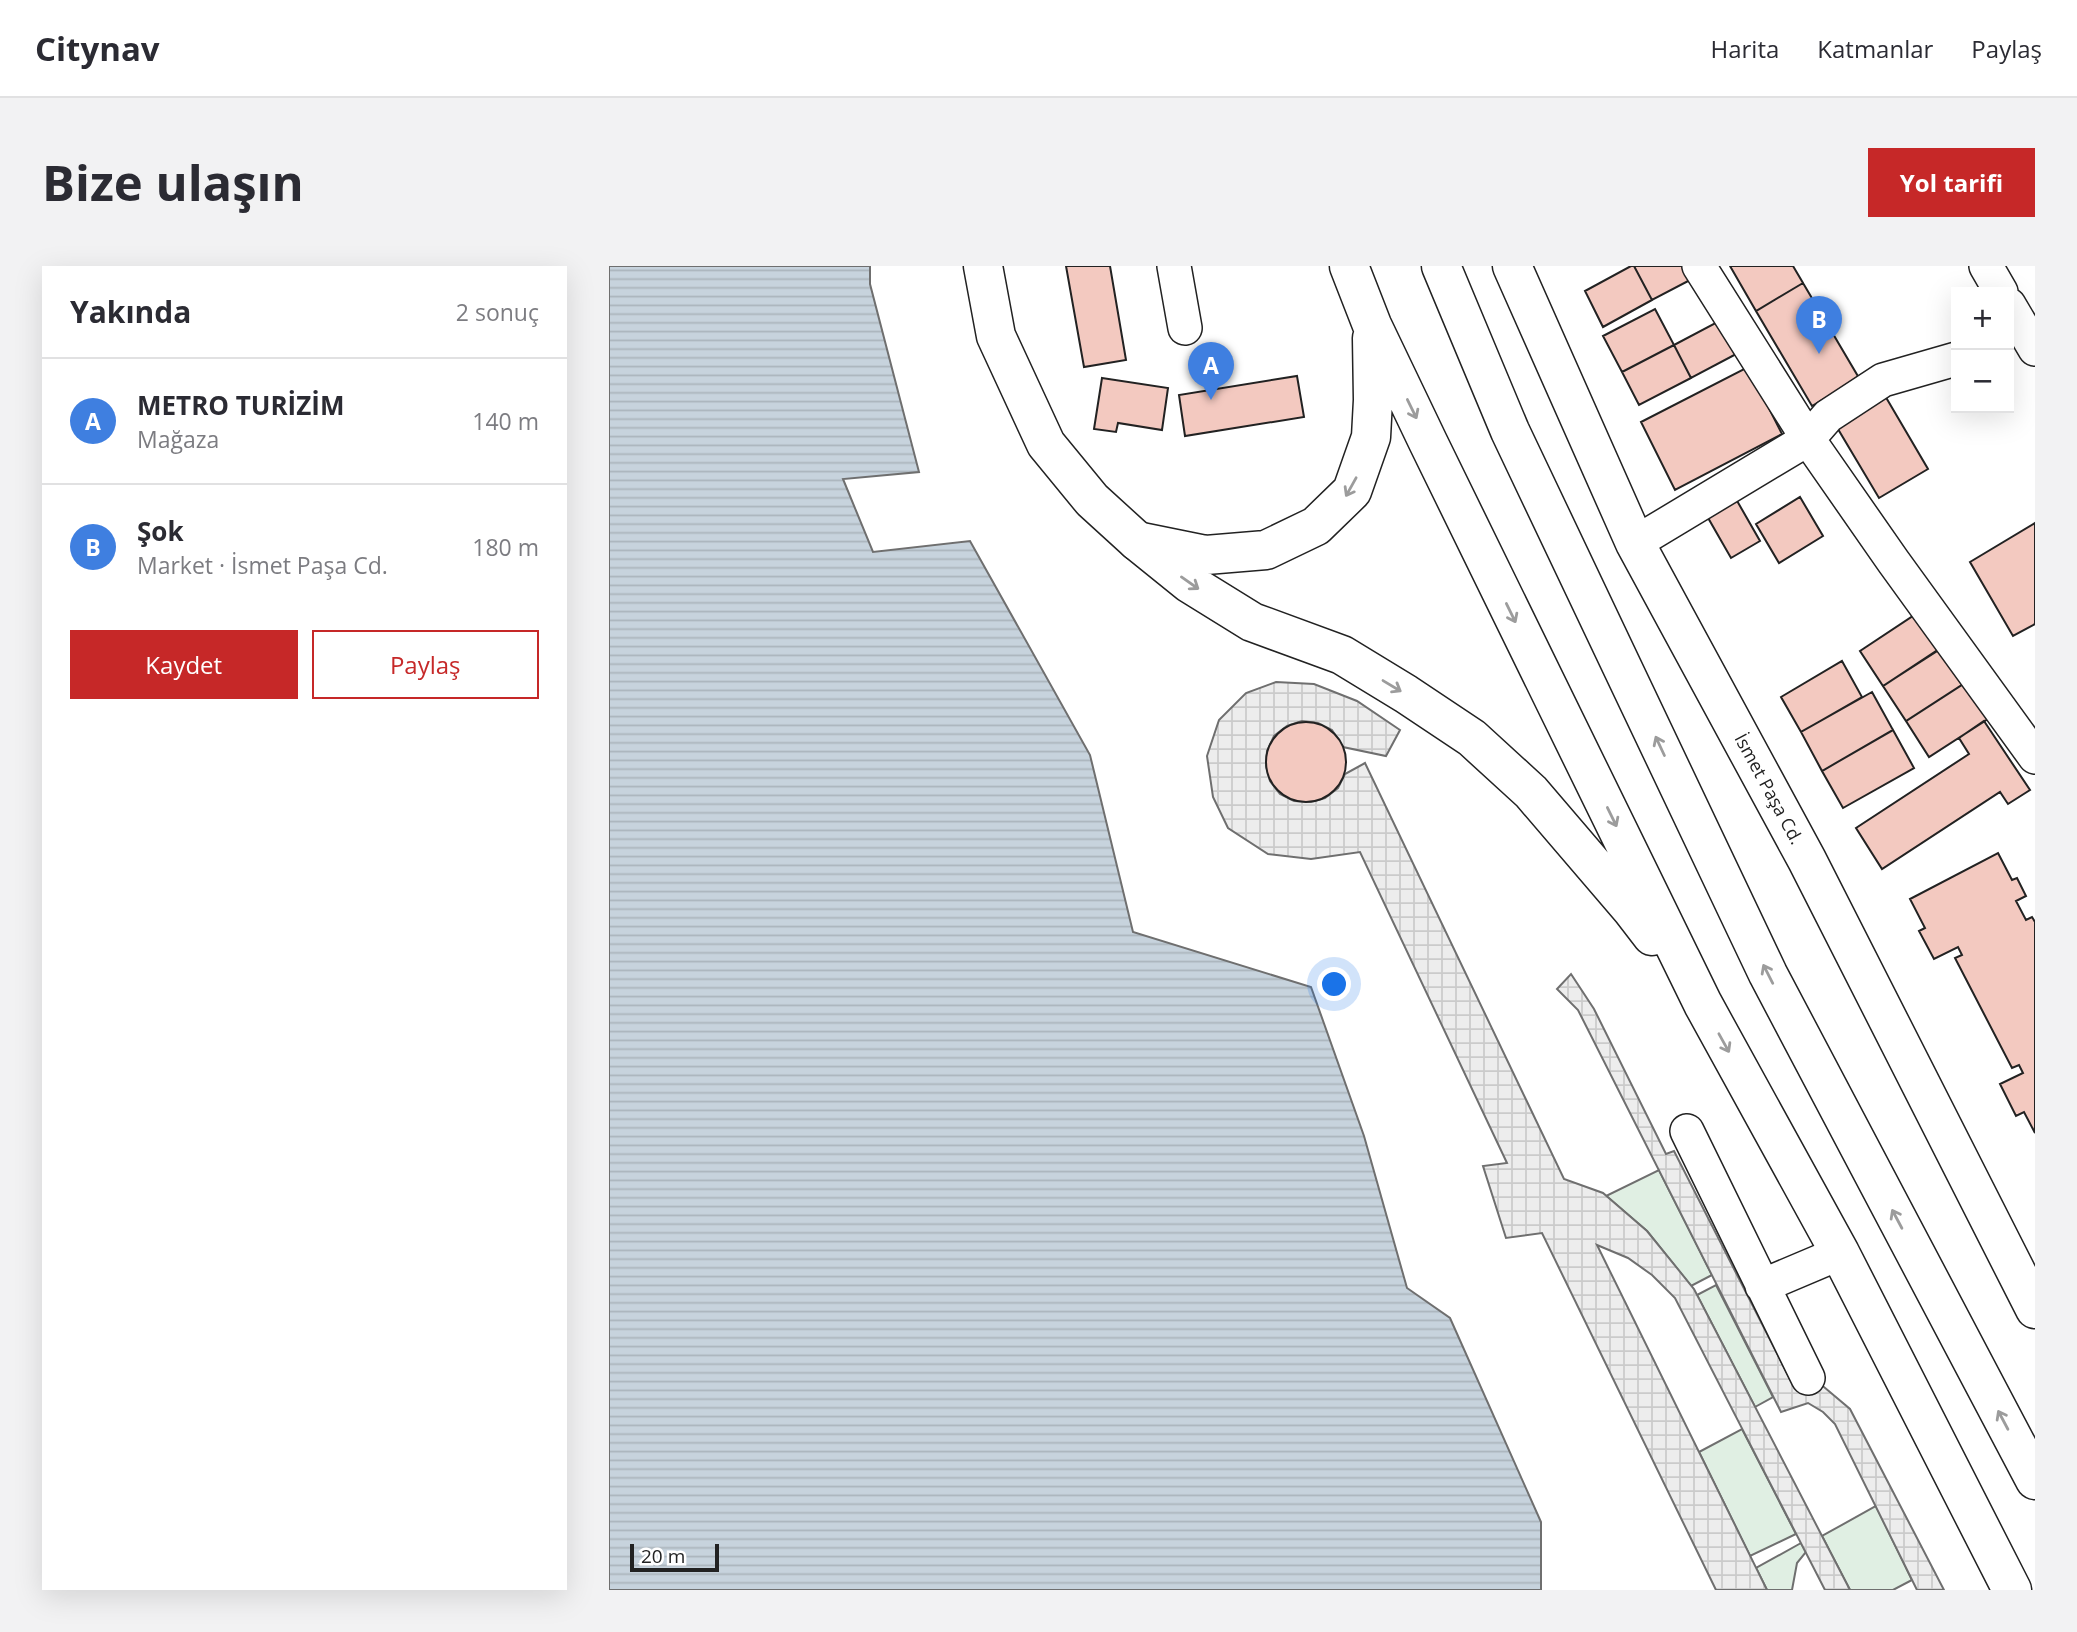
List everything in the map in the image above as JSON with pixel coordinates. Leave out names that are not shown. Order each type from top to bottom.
[{"type":"main road","points":[[983,266],[996,336],[1046,444],[1092,500],[1189,583],[1252,622],[1342,655],[1472,738],[1531,792],[1632,910],[1703,1004]]},
{"type":"main road","points":[[1349,266],[1372,325],[1703,1004],[1840,1253],[2012,1590]]},
{"type":"main road","points":[[1441,266],[1510,431],[1768,974],[2035,1480]]},
{"type":"main road","name":"İsmet Paşa Cd.","points":[[1512,266],[1635,543],[1807,860],[2035,1309]]},
{"type":"main road","points":[[1137,541],[1206,555],[1266,550],[1316,526],[1352,491],[1371,437],[1372,325]]},
{"type":"street","points":[[1174,266],[1185,328]]},
{"type":"street","points":[[1699,266],[1808,439],[1892,561],[2035,757]]},
{"type":"street","points":[[1986,266],[1998,287]]},
{"type":"street","points":[[2014,315],[2027,341]]},
{"type":"street","points":[[1635,543],[1808,439],[1828,416],[1883,380],[1951,360]]},
{"type":"street","points":[[1687,1131],[1808,1378]]},
{"type":"street","points":[[1762,1286],[1840,1253]]},
{"type":"green space","points":[[1659,1170],[1712,1275],[1691,1286],[1647,1231],[1606,1196]]},
{"type":"green space","points":[[1716,1285],[1773,1397],[1755,1407],[1697,1295]]},
{"type":"green space","points":[[1742,1429],[1796,1534],[1750,1556],[1699,1452]]},
{"type":"green space","points":[[1876,1506],[1912,1580],[1893,1590],[1850,1590],[1822,1536]]},
{"type":"green space","points":[[1801,1543],[1806,1552],[1797,1563],[1792,1590],[1767,1590],[1756,1568]]},
{"type":"shaded area","points":[[609,266],[870,266],[870,284],[919,472],[843,479],[873,552],[970,541],[1090,755],[1133,932],[1311,987],[1364,1136],[1407,1288],[1450,1318],[1541,1522],[1541,1590],[609,1590]]},
{"type":"shaded area","points":[[1276,682],[1314,684],[1357,701],[1400,730],[1386,756],[1343,747],[1332,730],[1318,723],[1302,721],[1287,726],[1274,736],[1267,751],[1266,766],[1270,781],[1280,794],[1294,801],[1311,802],[1325,798],[1338,788],[1345,774],[1365,763],[1564,1179],[1603,1193],[1647,1231],[1694,1289],[1850,1590],[1825,1590],[1675,1298],[1652,1275],[1628,1258],[1597,1245],[1767,1590],[1716,1590],[1542,1233],[1506,1238],[1483,1166],[1507,1163],[1360,852],[1311,859],[1268,854],[1228,828],[1213,797],[1207,756],[1219,720],[1246,693]]},
{"type":"shaded area","points":[[1571,974],[1594,1009],[1666,1154],[1674,1151],[1791,1381],[1808,1378],[1824,1387],[1850,1409],[1944,1590],[1917,1590],[1835,1424],[1823,1412],[1808,1403],[1781,1412],[1578,1010],[1557,989]]},
{"type":"building","points":[[1066,266],[1110,266],[1126,360],[1084,367]]},
{"type":"building","points":[[1634,266],[1652,300],[1603,327],[1585,291]]},
{"type":"building","points":[[1634,266],[1685,266],[1692,279],[1652,300]]},
{"type":"building","points":[[1730,266],[1793,266],[1803,283],[1756,311]]},
{"type":"building","points":[[1803,283],[1859,378],[1812,406],[1756,311]]},
{"type":"building","points":[[1655,309],[1674,345],[1622,372],[1603,336]]},
{"type":"building","points":[[1723,319],[1740,352],[1691,378],[1674,345]]},
{"type":"building","points":[[1674,345],[1691,378],[1639,405],[1622,372]]},
{"type":"building","points":[[1748,367],[1782,434],[1675,490],[1641,422]]},
{"type":"building","points":[[1297,376],[1304,417],[1185,436],[1179,395]]},
{"type":"building","points":[[1102,378],[1168,388],[1162,430],[1118,423],[1116,432],[1094,429]]},
{"type":"building","points":[[1884,394],[1928,469],[1879,498],[1835,424]]},
{"type":"building","points":[[1800,497],[1823,536],[1779,563],[1756,524]]},
{"type":"building","points":[[1736,499],[1760,541],[1731,558],[1707,516]]},
{"type":"building","points":[[2035,523],[2035,624],[2013,636],[1970,562]]},
{"type":"building","points":[[1919,612],[1942,647],[1883,686],[1860,651]]},
{"type":"building","points":[[1942,648],[1965,683],[1906,721],[1883,686]]},
{"type":"building","points":[[1842,661],[1862,697],[1801,732],[1781,697]]},
{"type":"building","points":[[1965,683],[1988,719],[1929,757],[1906,721]]},
{"type":"building","points":[[1872,692],[1893,730],[1822,771],[1801,732]]},
{"type":"building","points":[[1984,721],[2030,790],[2008,804],[2000,792],[1882,869],[1856,828],[1969,754],[1959,738]]},
{"type":"building","points":[[1306,722],[1321,725],[1334,734],[1343,747],[1346,762],[1343,777],[1334,790],[1321,799],[1306,802],[1291,799],[1278,790],[1269,777],[1266,762],[1269,747],[1278,734],[1291,725]]},
{"type":"building","points":[[1893,730],[1914,768],[1843,808],[1822,771]]},
{"type":"building","points":[[1998,853],[2012,880],[2017,878],[2026,896],[2016,901],[2026,920],[2032,917],[2035,922],[2035,1133],[2024,1112],[2016,1116],[2000,1084],[2023,1073],[2019,1065],[2012,1068],[1955,958],[1962,955],[1958,947],[1934,959],[1919,931],[1925,928],[1910,899]]},
{"type":"place","name":"Şok","points":[[1819,354]]},
{"type":"place","name":"METRO TURİZİM","points":[[1211,400]]}]
